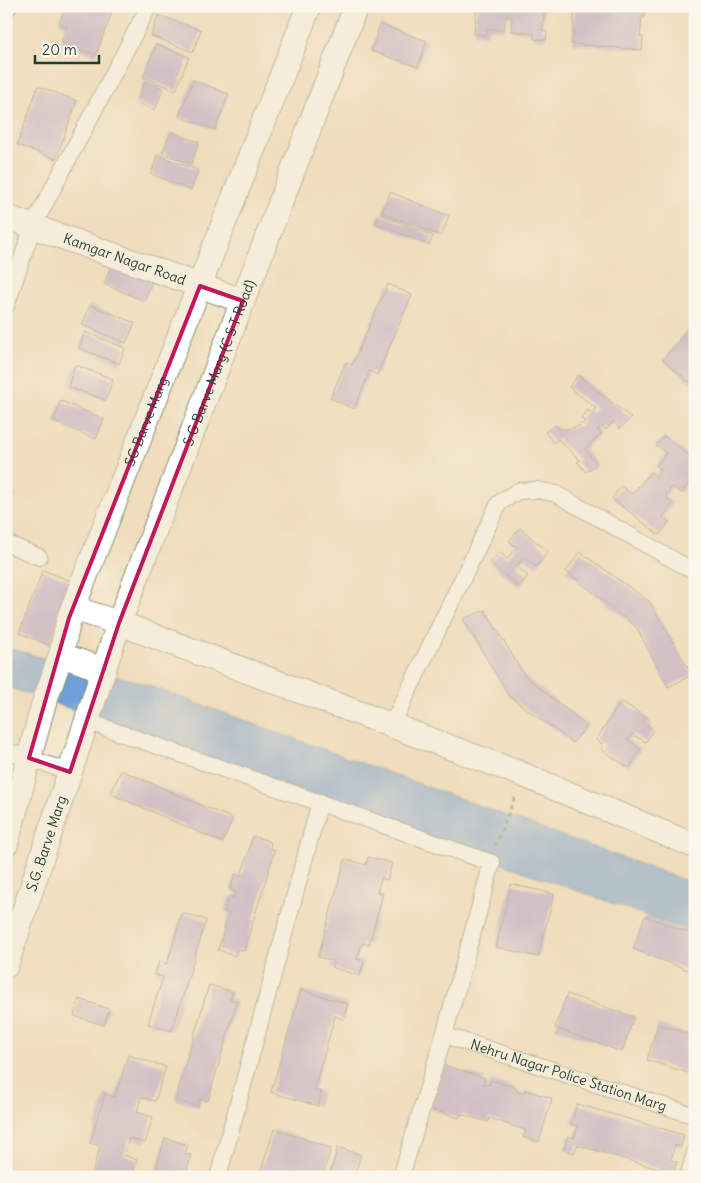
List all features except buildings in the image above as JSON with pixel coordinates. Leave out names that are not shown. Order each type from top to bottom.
[{"type":"main road","name":"SG Barve Marg","points":[[6,844],[43,706],[61,655],[71,613],[309,6]]},
{"type":"main road","name":"S G Barve Marg (C S T Road)","points":[[87,719],[118,627],[356,6]]},
{"type":"main road","name":"Kamgar Nagar Road","points":[[6,217],[243,302]]},
{"type":"main road","points":[[71,613],[118,627],[392,725],[521,774],[695,846]]},
{"type":"main road","points":[[61,655],[104,670]]},
{"type":"main road","name":"S.G. Barve Marg","points":[[6,966],[87,719]]},
{"type":"main road","points":[[6,844],[44,852]]},
{"type":"street","points":[[6,10],[8,6]]},
{"type":"street","points":[[6,306],[33,226],[149,6]]},
{"type":"street","points":[[392,725],[499,503],[518,491],[538,490],[556,494],[688,568]]},
{"type":"street","points":[[6,543],[40,557]]},
{"type":"street","points":[[87,719],[492,863],[402,1177]]},
{"type":"street","points":[[6,751],[70,772]]},
{"type":"street","points":[[218,1177],[320,802]]},
{"type":"street","name":"Nehru Nagar Police Station Marg","points":[[444,1035],[695,1116]]},
{"type":"street","points":[[688,1177],[695,1153]]},
{"type":"path","points":[[494,849],[516,792]]},
{"type":"highlighted area","points":[[200,286],[243,301],[119,623],[70,772],[29,758],[69,618]]},
{"type":"water","points":[[6,647],[136,681],[695,884],[695,933],[6,687]]}]
